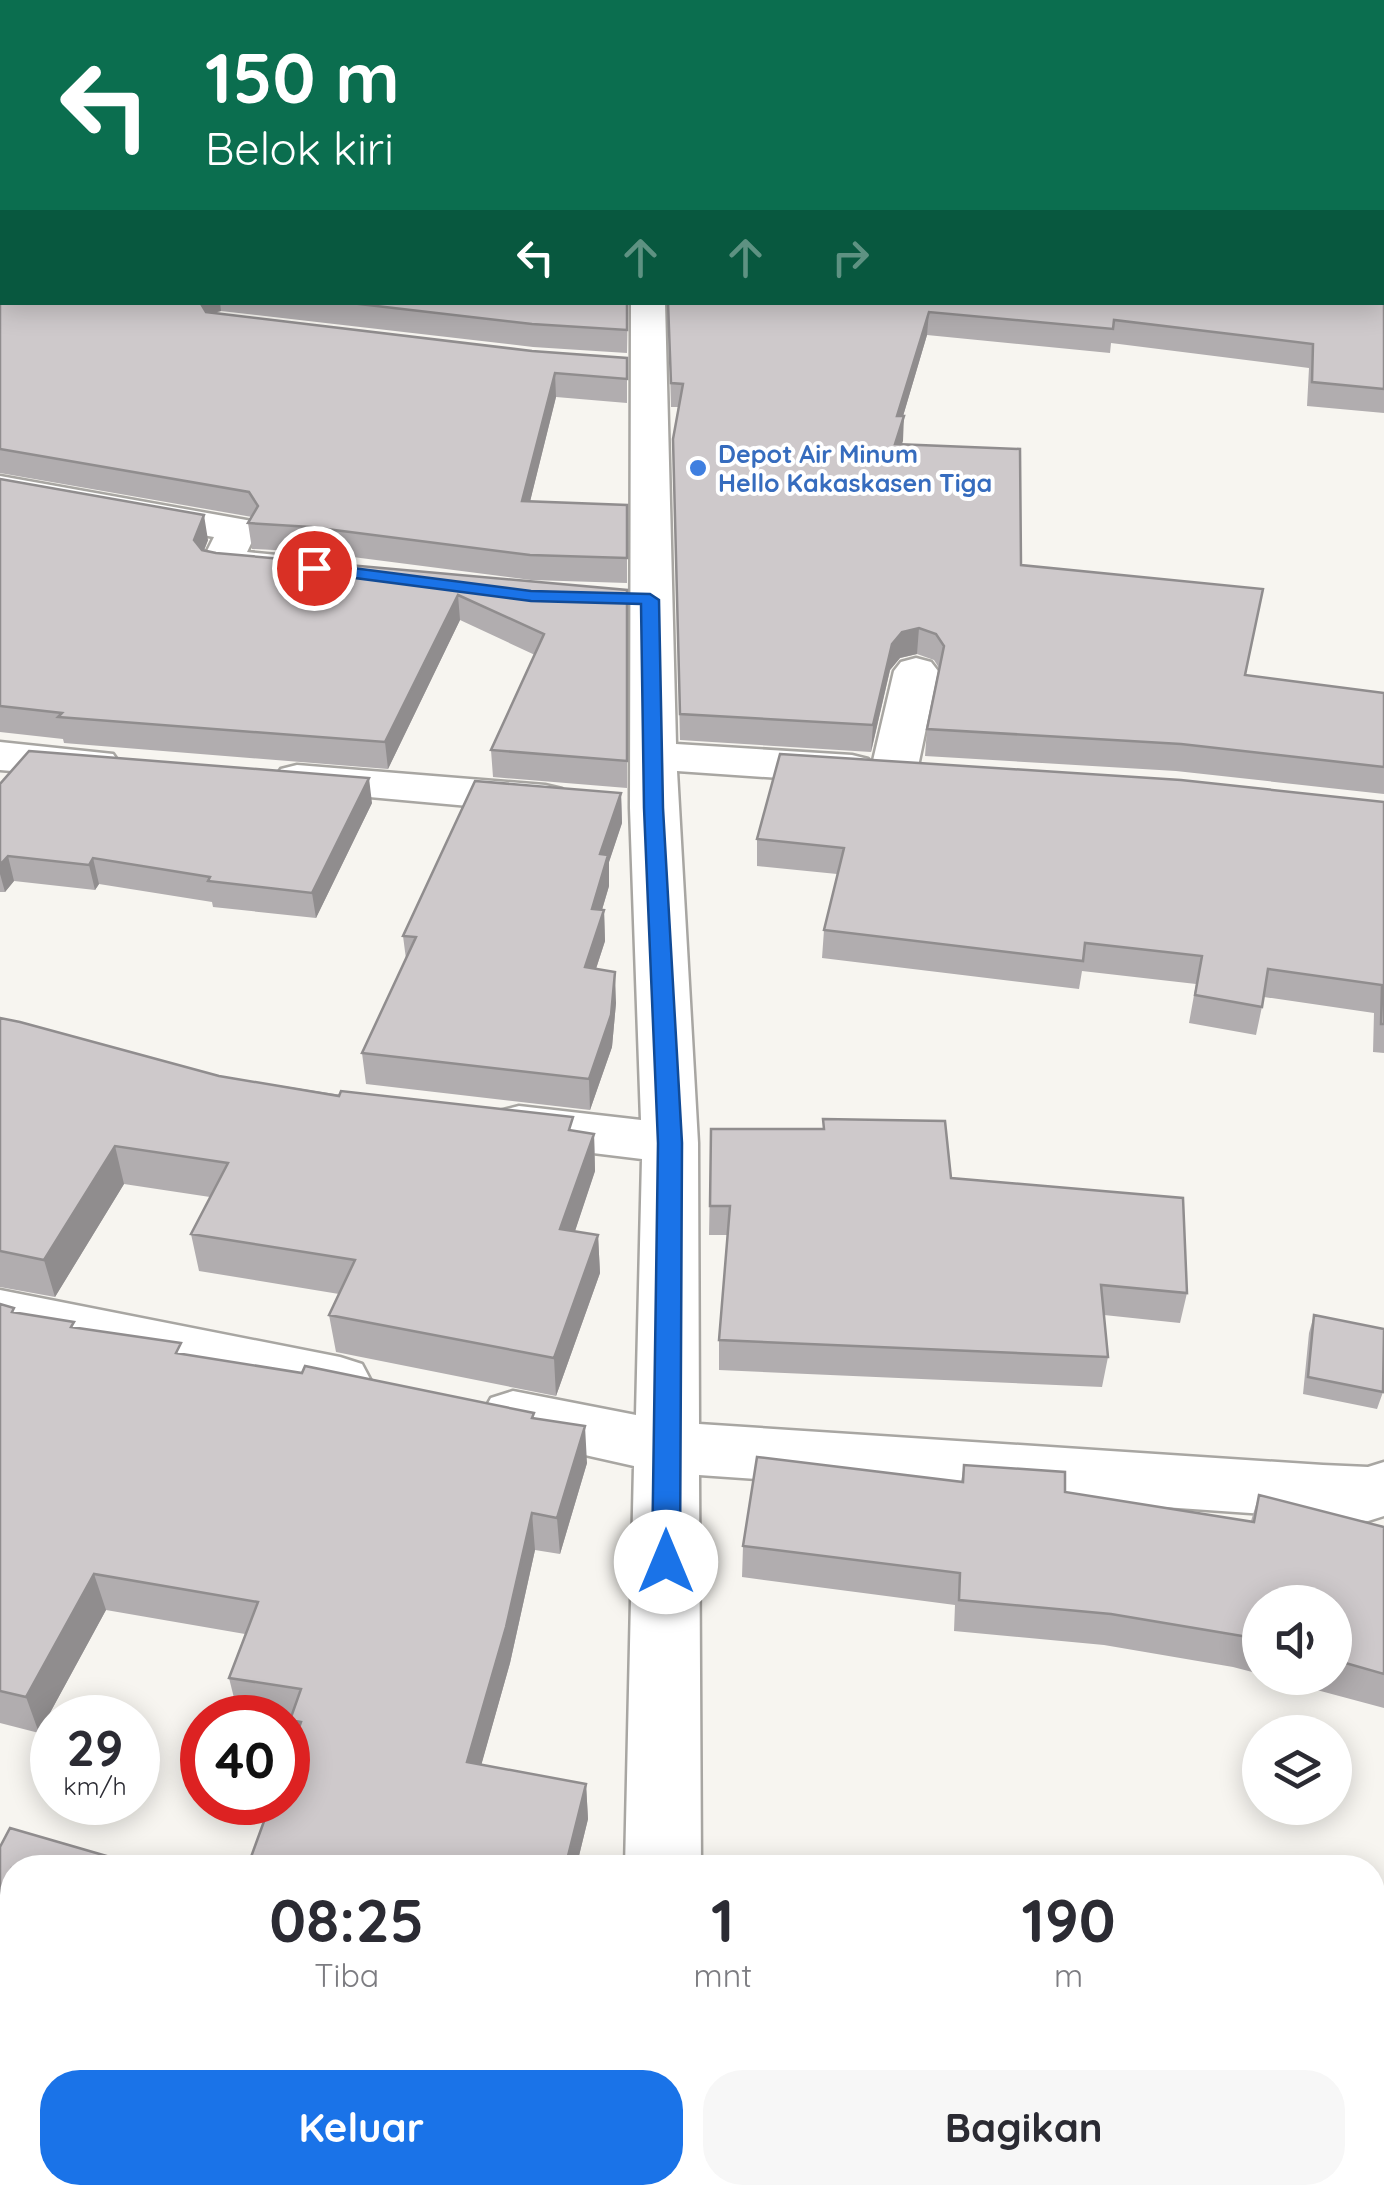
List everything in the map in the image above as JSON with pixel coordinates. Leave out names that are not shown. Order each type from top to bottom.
[{"type":"street","points":[[647,305],[628,368],[629,793],[670,1143],[662,1855]]},
{"type":"street","points":[[0,488],[238,529],[220,563],[314,568]]},
{"type":"street","points":[[258,776],[629,793],[913,772],[916,671]]},
{"type":"street","points":[[0,756],[139,767]]},
{"type":"street","points":[[464,1119],[670,1143]]},
{"type":"street","points":[[0,1312],[61,1328],[667,1447],[1353,1494],[1384,1489]]},
{"type":"building","points":[[0,305],[202,305],[206,312],[532,351],[627,358],[627,379],[555,373],[522,501],[627,505],[627,558],[530,555],[311,527],[248,523],[258,506],[249,492],[0,449]]},
{"type":"building","points":[[368,305],[627,305],[627,330],[532,324]]},
{"type":"building","points":[[668,305],[1384,305],[1384,389],[1312,382],[1313,344],[1114,320],[1113,329],[929,312],[897,416],[904,416],[895,444],[1020,449],[1021,565],[1263,589],[1245,675],[1384,693],[1384,767],[1181,744],[927,729],[944,646],[936,634],[919,628],[902,632],[892,644],[873,725],[680,714],[673,439],[683,384],[671,383]]},
{"type":"building","points":[[0,479],[204,515],[194,540],[202,550],[216,553],[627,590],[627,761],[491,750],[544,634],[458,595],[385,742],[58,717],[62,713],[0,706]]},
{"type":"building","points":[[29,751],[369,778],[312,893],[208,881],[210,877],[93,858],[89,865],[8,856],[0,865],[0,784]]},
{"type":"building","points":[[780,754],[1181,780],[1384,802],[1384,1024],[1382,985],[1268,969],[1262,1007],[1195,995],[1202,956],[1085,943],[1083,961],[824,930],[844,848],[757,839]]},
{"type":"building","points":[[475,781],[621,793],[600,854],[608,855],[592,909],[604,910],[585,967],[615,972],[611,1015],[589,1079],[362,1053],[416,937],[403,936]]},
{"type":"building","points":[[0,1018],[219,1076],[339,1096],[341,1091],[573,1117],[569,1130],[594,1134],[560,1229],[598,1235],[554,1358],[329,1315],[355,1260],[191,1234],[228,1163],[115,1146],[44,1260],[0,1251]]},
{"type":"building","points":[[823,1119],[945,1121],[951,1178],[1183,1198],[1187,1293],[1101,1285],[1108,1357],[719,1340],[730,1206],[710,1206],[711,1129],[824,1129]]},
{"type":"building","points":[[0,1304],[14,1308],[12,1312],[74,1322],[71,1327],[181,1343],[176,1353],[302,1373],[305,1366],[534,1413],[532,1418],[585,1426],[557,1518],[532,1513],[506,1627],[467,1762],[586,1784],[568,1855],[252,1855],[263,1825],[310,1825],[310,1695],[299,1695],[301,1689],[229,1678],[258,1602],[94,1574],[26,1697],[0,1691]]},
{"type":"building","points":[[1314,1315],[1384,1329],[1383,1392],[1308,1377]]},
{"type":"building","points":[[757,1457],[963,1482],[964,1465],[1065,1472],[1065,1492],[1254,1522],[1259,1495],[1384,1527],[1384,1674],[1352,1665],[1352,1585],[1242,1585],[1242,1636],[1111,1614],[959,1600],[960,1573],[743,1546]]},
{"type":"building","points":[[10,1828],[103,1855],[0,1855]]},
{"type":"place","name":"Depot Air Minum Hello Kakaskasen Tiga","points":[[698,468]]},
{"type":"route","points":[[314,568],[531,596],[650,600],[654,808],[670,1143],[666,1562]]}]
